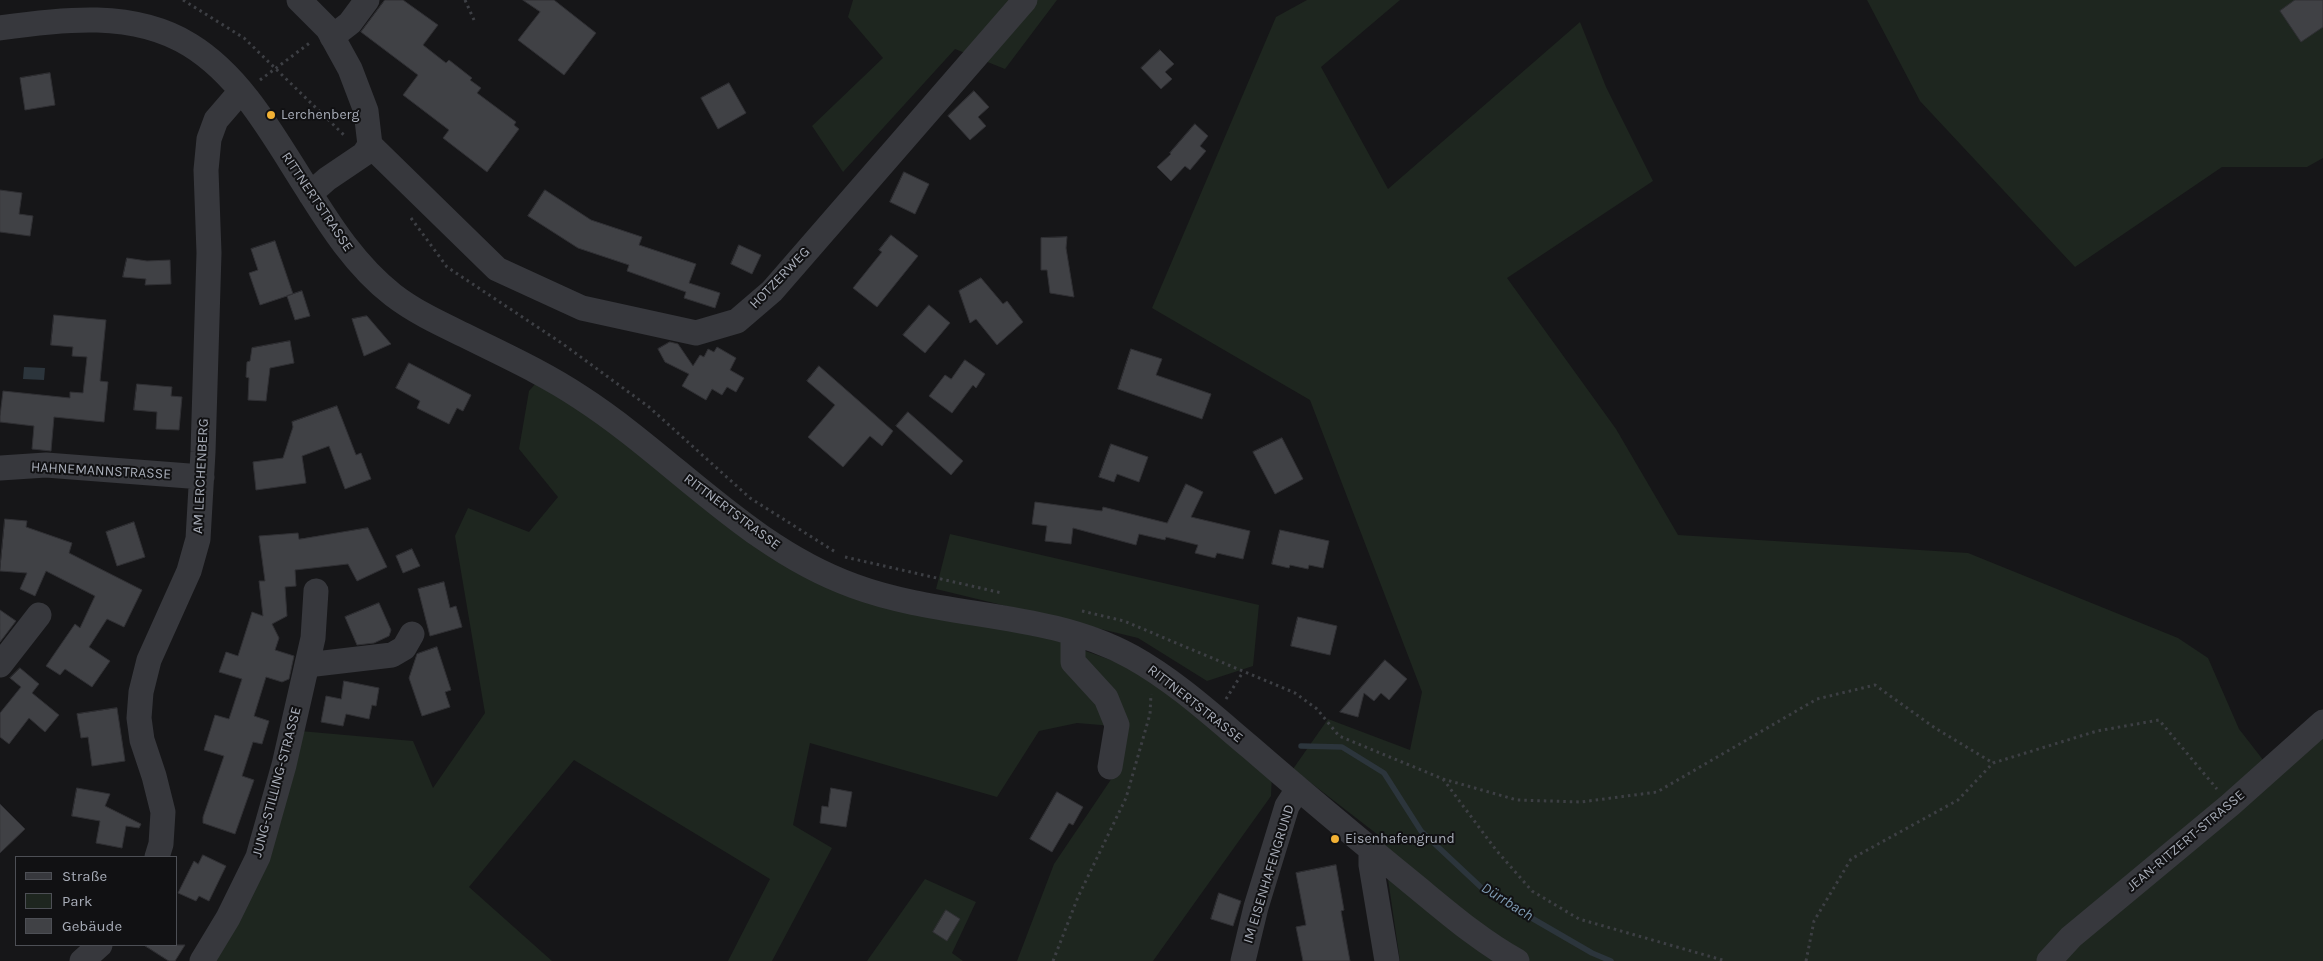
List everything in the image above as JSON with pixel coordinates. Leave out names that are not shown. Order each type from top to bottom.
[{"type":"street","points":[[299,0],[330,33],[350,69],[366,111],[367,150],[310,194]]},
{"type":"street","points":[[330,33],[350,24],[367,0]]},
{"type":"street","name":"HOTZERWEG","points":[[367,150],[497,269],[582,308],[696,333],[738,321],[772,291],[1025,0]]},
{"type":"street","name":"RITTNERTSTRASSE","points":[[0,28],[73,20],[109,20],[135,24],[170,34],[196,48],[214,63],[241,91],[350,253],[373,278],[396,298],[443,325],[524,365],[581,397],[751,529],[787,553],[845,583],[885,596],[1040,626],[1075,622],[1153,669],[1215,717],[1371,850],[1480,938],[1517,961]]},
{"type":"street","name":"AM LERCHENBERG","points":[[156,856],[161,844],[163,812],[142,740],[139,718],[141,692],[149,660],[189,571],[198,539],[202,477],[209,253],[206,170],[209,140],[216,120],[241,91]]},
{"type":"street","name":"HAHNEMANNSTRASSE","points":[[0,468],[46,465],[202,477]]},
{"type":"street","name":"JUNG-STILLING-STRASSE","points":[[202,961],[228,918],[258,857],[284,765],[313,638],[316,591]]},
{"type":"street","points":[[0,665],[40,614]]},
{"type":"street","points":[[1075,622],[1073,662],[1106,698],[1117,725],[1110,767]]},
{"type":"street","points":[[307,665],[392,655],[404,648],[412,634]]},
{"type":"street","name":"JEAN-RITZERT-STRASSE","points":[[2049,961],[2071,937],[2230,805],[2323,722]]},
{"type":"street","name":"IM EISENHAFENGRUND","points":[[1243,961],[1258,898],[1287,806],[1298,789]]},
{"type":"street","points":[[1371,850],[1370,865],[1387,961]]},
{"type":"street","points":[[82,961],[99,946]]},
{"type":"path","points":[[183,0],[244,38],[367,150]]},
{"type":"path","points":[[465,0],[474,20]]},
{"type":"path","points":[[277,69],[330,33]]},
{"type":"path","points":[[406,212],[447,267],[564,344],[649,408],[750,498],[841,556],[1010,595]]},
{"type":"path","points":[[1075,622],[1124,621],[1295,693],[1317,710],[1339,736],[1443,779],[1517,800],[1581,802],[1657,792],[1817,699],[1875,686],[1935,728],[1993,763]]},
{"type":"path","points":[[1053,961],[1078,897],[1126,798],[1150,714],[1153,669]]},
{"type":"path","points":[[1215,717],[1242,672]]},
{"type":"path","points":[[1806,961],[1814,921],[1851,859],[1958,800],[1993,763],[2097,731],[2159,720],[2230,805]]},
{"type":"path","points":[[1443,779],[1496,850],[1532,891],[1579,919],[1726,961]]},
{"type":"green space","points":[[853,0],[1057,0],[1005,69],[955,49],[843,172],[812,126],[883,58],[848,17]]},
{"type":"green space","points":[[1307,0],[1400,0],[1321,67],[1388,189],[1580,22],[1606,87],[1653,181],[1507,278],[1616,429],[1678,535],[1968,553],[2178,638],[2208,658],[2239,729],[2274,774],[2323,731],[2323,961],[1400,961],[1382,838],[1293,769],[1328,719],[1410,750],[1422,692],[1310,400],[1152,308],[1276,17]]},
{"type":"green space","points":[[1867,0],[2323,0],[2323,158],[2307,167],[2222,167],[2075,267],[1920,101]]},
{"type":"green space","points":[[536,383],[598,421],[788,565],[1049,638],[1139,670],[1272,773],[1271,796],[1153,961],[1017,961],[1054,864],[1114,775],[1125,727],[1077,723],[1039,731],[997,797],[810,743],[793,825],[832,848],[772,961],[728,961],[770,879],[574,760],[469,887],[552,961],[207,961],[300,731],[413,741],[433,788],[485,713],[455,536],[468,508],[529,532],[558,497],[519,449],[529,391]]},
{"type":"green space","points":[[950,534],[1259,605],[1253,666],[1207,681],[1138,638],[936,589]]},
{"type":"green space","points":[[925,879],[976,902],[952,953],[963,961],[867,961]]},
{"type":"shaded area","points":[[24,367],[45,368],[44,380],[23,379]]},
{"type":"building","points":[[385,0],[403,0],[438,25],[423,45],[446,63],[449,60],[472,78],[470,80],[481,88],[477,93],[516,122],[514,125],[519,129],[487,172],[443,138],[449,130],[403,95],[418,75],[361,32]]},
{"type":"building","points":[[523,0],[554,0],[596,33],[564,75],[518,40],[540,12]]},
{"type":"building","points":[[2295,0],[2323,0],[2323,27],[2301,42],[2280,11]]},
{"type":"building","points":[[1160,50],[1174,64],[1165,72],[1172,79],[1161,89],[1141,68]]},
{"type":"building","points":[[50,73],[55,105],[25,110],[20,78]]},
{"type":"building","points":[[729,83],[746,113],[718,129],[701,98]]},
{"type":"building","points":[[974,91],[989,107],[978,117],[986,126],[970,140],[948,116]]},
{"type":"building","points":[[1195,124],[1208,136],[1200,146],[1206,151],[1190,170],[1185,166],[1171,181],[1157,167],[1171,154]]},
{"type":"building","points":[[904,172],[929,184],[915,214],[890,202]]},
{"type":"building","points":[[0,190],[22,193],[19,214],[33,216],[30,236],[0,232]]},
{"type":"building","points":[[545,190],[591,220],[642,237],[639,245],[696,264],[689,283],[720,293],[715,308],[684,298],[686,292],[627,271],[629,265],[578,248],[528,216]]},
{"type":"building","points":[[891,235],[918,256],[877,307],[853,288],[882,252],[879,250]]},
{"type":"building","points":[[1067,237],[1066,248],[1074,297],[1050,293],[1047,270],[1041,270],[1041,238]]},
{"type":"building","points":[[275,241],[293,294],[260,305],[249,273],[258,270],[251,249]]},
{"type":"building","points":[[739,245],[761,255],[752,274],[731,264]]},
{"type":"building","points":[[127,258],[147,261],[170,260],[171,284],[145,285],[146,279],[123,277]]},
{"type":"building","points":[[981,278],[1003,304],[1007,301],[1023,322],[997,345],[976,319],[970,323],[959,291]]},
{"type":"building","points":[[302,291],[310,316],[295,320],[287,296]]},
{"type":"building","points":[[929,305],[950,323],[925,353],[903,335]]},
{"type":"building","points":[[54,315],[106,320],[100,381],[108,382],[104,422],[54,417],[51,451],[32,449],[34,426],[0,422],[0,416],[3,391],[70,398],[70,392],[83,393],[87,357],[72,356],[73,347],[51,345]]},
{"type":"building","points":[[367,316],[391,344],[364,356],[352,319]]},
{"type":"building","points":[[290,341],[294,363],[270,368],[266,401],[248,400],[249,378],[246,377],[247,362],[250,361],[252,348]]},
{"type":"building","points":[[670,342],[678,344],[693,366],[700,355],[704,357],[708,349],[714,352],[717,347],[736,358],[730,370],[744,378],[736,392],[727,387],[722,395],[712,389],[706,400],[682,386],[689,374],[665,362],[658,349]]},
{"type":"building","points":[[1131,349],[1162,359],[1156,375],[1211,394],[1202,419],[1118,389]]},
{"type":"building","points":[[965,360],[985,374],[976,388],[973,385],[952,413],[929,396],[945,375],[951,379]]},
{"type":"building","points":[[409,363],[471,395],[463,411],[457,408],[449,424],[417,408],[420,401],[396,388]]},
{"type":"building","points":[[819,366],[893,431],[882,446],[870,436],[843,467],[808,437],[835,405],[807,381]]},
{"type":"building","points":[[137,384],[172,387],[171,396],[182,397],[179,430],[156,429],[157,412],[134,410]]},
{"type":"building","points":[[337,406],[356,455],[361,453],[371,479],[345,489],[329,446],[302,456],[306,483],[256,490],[253,462],[283,458],[293,427],[292,422]]},
{"type":"building","points":[[908,412],[963,461],[951,475],[896,426]]},
{"type":"building","points":[[1282,438],[1303,479],[1275,494],[1253,452]]},
{"type":"building","points":[[1111,444],[1148,457],[1139,482],[1117,474],[1114,482],[1099,477]]},
{"type":"building","points":[[1186,484],[1203,492],[1191,517],[1250,531],[1243,559],[1217,553],[1215,558],[1195,553],[1198,545],[1166,537],[1165,540],[1139,534],[1136,545],[1073,528],[1071,544],[1045,541],[1047,526],[1032,524],[1035,502],[1102,511],[1103,507],[1167,523]]},
{"type":"building","points":[[5,519],[27,521],[26,527],[72,543],[69,553],[142,590],[124,627],[107,619],[89,647],[110,661],[92,687],[65,669],[60,675],[46,666],[75,624],[80,628],[95,596],[46,571],[35,596],[20,589],[27,573],[0,571]]},
{"type":"building","points":[[134,522],[145,557],[117,566],[106,532]]},
{"type":"building","points":[[368,528],[387,567],[357,581],[348,564],[295,570],[296,586],[285,587],[287,616],[272,624],[279,638],[275,650],[294,656],[289,679],[282,682],[266,677],[254,716],[269,721],[262,744],[253,742],[242,776],[254,780],[235,834],[203,823],[203,817],[224,756],[204,750],[215,715],[229,719],[242,679],[219,672],[226,652],[238,656],[252,612],[263,616],[259,581],[265,581],[259,536],[298,533],[299,539]]},
{"type":"building","points":[[1280,530],[1329,541],[1323,568],[1309,565],[1308,569],[1290,565],[1289,568],[1272,564]]},
{"type":"building","points":[[412,549],[420,566],[403,573],[396,556]]},
{"type":"building","points":[[444,582],[450,608],[456,606],[462,627],[430,636],[418,589]]},
{"type":"building","points":[[379,603],[391,630],[389,636],[374,643],[357,645],[345,617]]},
{"type":"building","points":[[0,610],[16,621],[0,642]]},
{"type":"building","points":[[1298,617],[1337,626],[1330,655],[1291,646]]},
{"type":"building","points":[[437,647],[451,690],[445,692],[450,707],[422,716],[409,678],[417,654]]},
{"type":"building","points":[[1385,660],[1407,679],[1389,700],[1381,693],[1374,701],[1364,693],[1358,717],[1340,712]]},
{"type":"building","points":[[20,668],[39,684],[32,693],[59,715],[45,732],[29,718],[9,744],[0,737],[0,713],[21,687],[10,678]]},
{"type":"building","points":[[344,681],[379,688],[376,706],[372,705],[369,719],[346,714],[343,726],[321,722],[326,696],[341,699]]},
{"type":"building","points":[[117,708],[125,761],[92,766],[88,737],[81,738],[77,714]]},
{"type":"building","points":[[77,788],[110,794],[105,806],[141,824],[139,828],[126,826],[122,848],[96,843],[100,821],[72,816]]},
{"type":"building","points":[[831,788],[852,792],[846,827],[820,823],[822,806],[828,807]]},
{"type":"building","points":[[1057,792],[1083,807],[1073,825],[1069,823],[1052,852],[1030,839]]},
{"type":"building","points":[[0,804],[25,829],[0,853]]},
{"type":"building","points":[[203,855],[226,866],[209,901],[199,896],[196,901],[178,893],[194,861],[198,864]]},
{"type":"building","points":[[1336,865],[1344,910],[1341,911],[1350,961],[1303,961],[1296,927],[1306,925],[1296,873]]},
{"type":"building","points":[[1219,893],[1241,901],[1233,926],[1211,919]]},
{"type":"building","points":[[946,910],[960,919],[947,941],[933,932]]},
{"type":"building","points":[[185,945],[175,961],[169,961],[146,946]]},
{"type":"waterway","name":"Dürrbach","points":[[1301,746],[1342,747],[1384,773],[1421,831],[1485,891],[1592,953],[1611,961]]},
{"type":"place","name":"Lerchenberg","points":[[271,115]]},
{"type":"place","name":"Eisenhafengrund","points":[[1335,839]]}]
